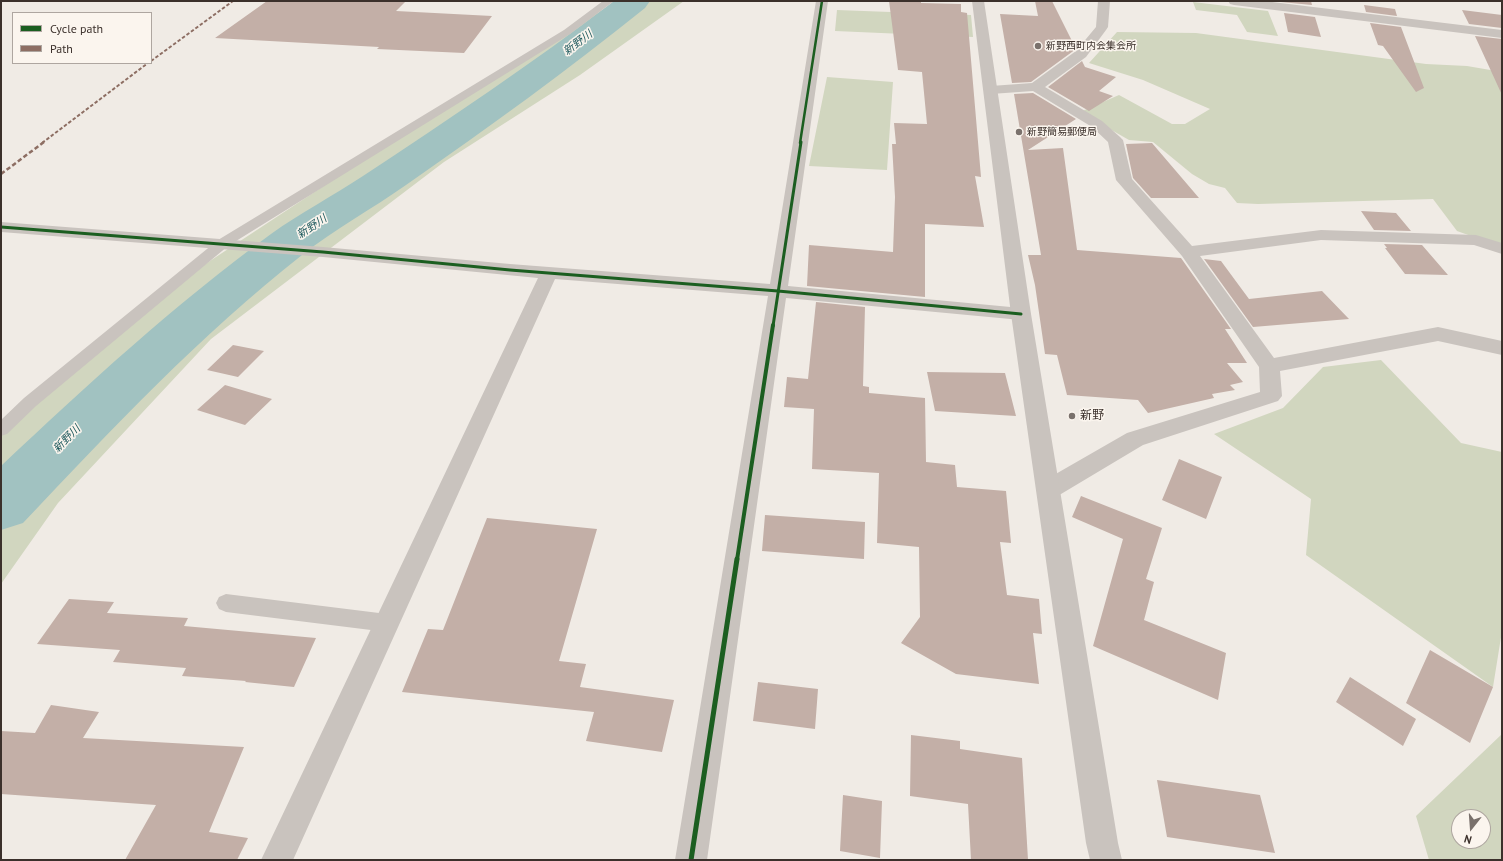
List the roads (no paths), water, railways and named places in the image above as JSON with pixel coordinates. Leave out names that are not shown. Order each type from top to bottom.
[{"type":"street","points":[[691,860],[822,1]]},
{"type":"street","points":[[978,1],[1021,314],[1102,843],[1106,860]]},
{"type":"street","points":[[990,90],[1036,87],[1081,54],[1102,27],[1104,1]]},
{"type":"street","points":[[1234,1],[1502,34]]},
{"type":"street","points":[[1036,87],[1097,124],[1115,140],[1124,180],[1188,252],[1269,366],[1271,396],[1135,439],[1048,490]]},
{"type":"street","points":[[1,227],[323,252],[548,273],[778,291],[1021,314]]},
{"type":"street","points":[[1188,252],[1321,235],[1476,240],[1502,249]]},
{"type":"street","points":[[277,860],[548,273]]},
{"type":"street","points":[[1269,366],[1438,334],[1502,348]]},
{"type":"lane","points":[[1,430],[30,402],[223,244],[567,32],[609,1]]},
{"type":"lane","points":[[226,603],[387,623]]},
{"type":"waterway","name":"新野川","points":[[1,505],[139,369],[211,304],[297,237],[369,191],[503,99],[634,1]]},
{"type":"place","name":"新野西町内会集会所","points":[[1038,46]]},
{"type":"place","name":"新野簡易郵便局","points":[[1019,132]]},
{"type":"place","name":"新野","points":[[1072,416]]}]
